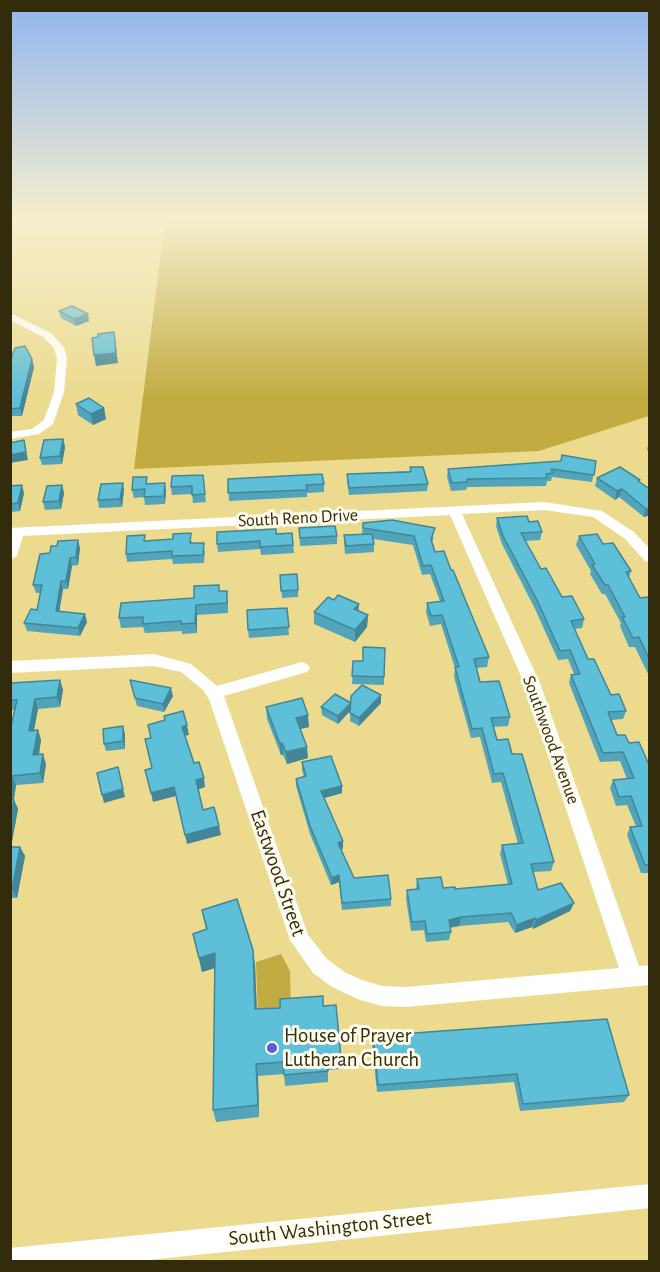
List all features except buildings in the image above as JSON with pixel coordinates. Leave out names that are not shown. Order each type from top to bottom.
[{"type":"street","points":[[10,316],[47,335],[58,347],[62,359],[59,393],[54,414],[44,428],[27,435],[10,436]]},
{"type":"street","name":"South Reno Drive","points":[[14,532],[544,506],[597,514],[614,523],[629,535],[650,558]]},
{"type":"street","name":"Southwood Avenue","points":[[454,510],[532,683],[641,976]]},
{"type":"street","points":[[10,556],[14,532]]},
{"type":"street","name":"Eastwood Street","points":[[10,667],[154,660],[186,668],[199,676],[214,693],[300,940],[320,966],[339,980],[360,990],[382,996],[406,997],[641,976]]},
{"type":"street","points":[[214,693],[302,668]]},
{"type":"street","name":"South Washington Street","points":[[10,1261],[650,1196]]},
{"type":"shaded area","points":[[158,279],[649,279],[649,416],[539,451],[134,469]]},
{"type":"shaded area","points":[[281,954],[290,971],[291,1010],[258,1021],[256,962]]},
{"type":"place","name":"House of Prayer Lutheran Church","points":[[272,1048]]}]
